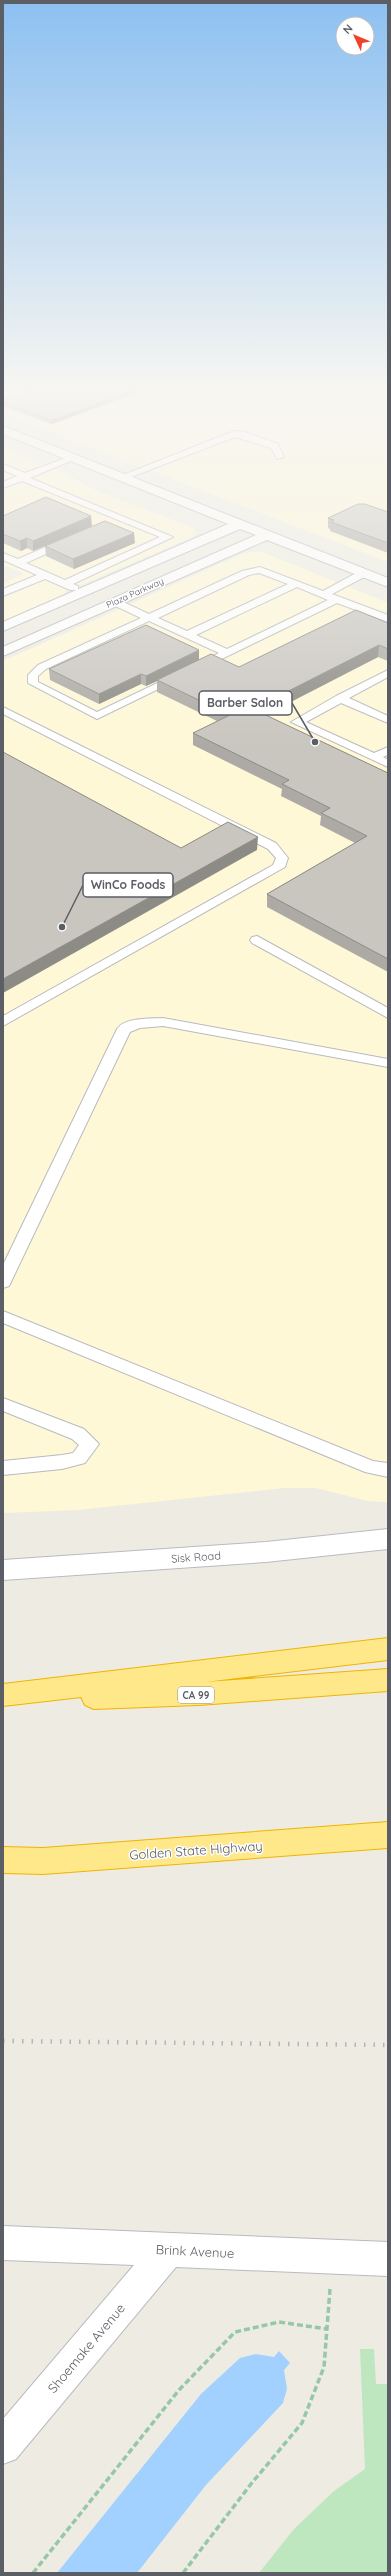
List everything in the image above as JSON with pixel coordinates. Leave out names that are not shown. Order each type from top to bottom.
[{"type":"highway","points":[[3,1695],[388,1649]]},
{"type":"highway","name":"CA 99","points":[[3,1700],[199,1694],[388,1680]]},
{"type":"highway","name":"Golden State Highway","points":[[3,1860],[50,1860],[388,1835]]},
{"type":"street","points":[[196,506],[388,583]]},
{"type":"street","name":"Plaza Parkway","points":[[3,628],[240,524]]},
{"type":"street","name":"Plaza Parkway","points":[[3,652],[267,535]]},
{"type":"street","name":"Sisk Road","points":[[3,1570],[266,1552],[388,1539]]},
{"type":"street","name":"Brink Avenue","points":[[3,2243],[332,2258],[388,2259]]},
{"type":"street","name":"Shoemake Avenue","points":[[3,2446],[169,2250]]},
{"type":"lane","points":[[64,584],[168,537],[94,506]]},
{"type":"lane","points":[[108,524],[122,518]]},
{"type":"lane","points":[[18,563],[74,539]]},
{"type":"lane","points":[[3,556],[83,592]]},
{"type":"lane","points":[[338,599],[97,716],[33,683],[33,675],[42,667],[246,573],[260,570],[298,583],[325,594],[338,599],[388,619]]},
{"type":"lane","points":[[325,594],[364,573]]},
{"type":"lane","points":[[3,593],[45,575]]},
{"type":"lane","points":[[187,635],[298,583]]},
{"type":"lane","points":[[115,602],[227,653]]},
{"type":"lane","points":[[386,677],[340,698],[297,722],[388,764]]},
{"type":"lane","points":[[340,698],[388,720]]},
{"type":"lane","points":[[3,710],[272,846],[282,858],[279,867],[3,1022]]},
{"type":"lane","points":[[374,758],[388,750]]},
{"type":"lane","points":[[257,940],[388,1014]]},
{"type":"lane","points":[[3,1282],[124,1029],[138,1024],[163,1022],[388,1063]]},
{"type":"lane","points":[[3,1318],[371,1467],[388,1470]]},
{"type":"lane","points":[[3,1404],[78,1434],[90,1444],[79,1458],[62,1462],[3,1468]]},
{"type":"path","points":[[183,2573],[251,2484],[302,2423],[324,2367],[332,2258]]},
{"type":"path","points":[[33,2573],[179,2390],[235,2332],[279,2322],[327,2328]]},
{"type":"shaded area","points":[[3,506],[137,506],[194,528],[196,533],[191,538],[66,591],[64,594],[3,621],[3,583],[24,574],[3,565]]},
{"type":"shaded area","points":[[243,506],[388,506],[388,562]]},
{"type":"shaded area","points":[[262,552],[388,603],[388,1502],[368,1501],[316,1488],[284,1488],[77,1510],[3,1513],[3,661],[242,554]]},
{"type":"green space","points":[[360,2349],[374,2349],[376,2384],[388,2384],[388,2573],[259,2573],[294,2529],[334,2491],[365,2469]]},
{"type":"water","points":[[279,2351],[290,2363],[284,2370],[287,2389],[283,2403],[206,2485],[137,2573],[57,2573],[201,2394],[240,2358],[256,2354],[274,2357]]},
{"type":"building","points":[[25,506],[68,506],[91,516],[33,541],[27,538],[20,541],[3,534],[3,516]]},
{"type":"building","points":[[353,506],[371,506],[388,512],[388,543],[331,522],[334,520],[328,518]]},
{"type":"building","points":[[105,521],[134,533],[73,559],[45,546]]},
{"type":"building","points":[[356,610],[388,623],[388,649],[379,645],[253,709],[388,773],[388,959],[267,894],[367,836],[321,813],[330,808],[282,784],[289,780],[193,733],[230,715],[157,680],[211,654],[239,667]]},
{"type":"building","points":[[146,625],[199,650],[146,676],[141,674],[99,694],[49,669]]},
{"type":"building","points":[[3,752],[181,848],[228,822],[258,837],[3,979]]},
{"type":"railway","points":[[3,2041],[388,2045]]},
{"type":"place","name":"Barber Salon","points":[[315,742]]},
{"type":"place","name":"WinCo Foods","points":[[62,927]]}]
